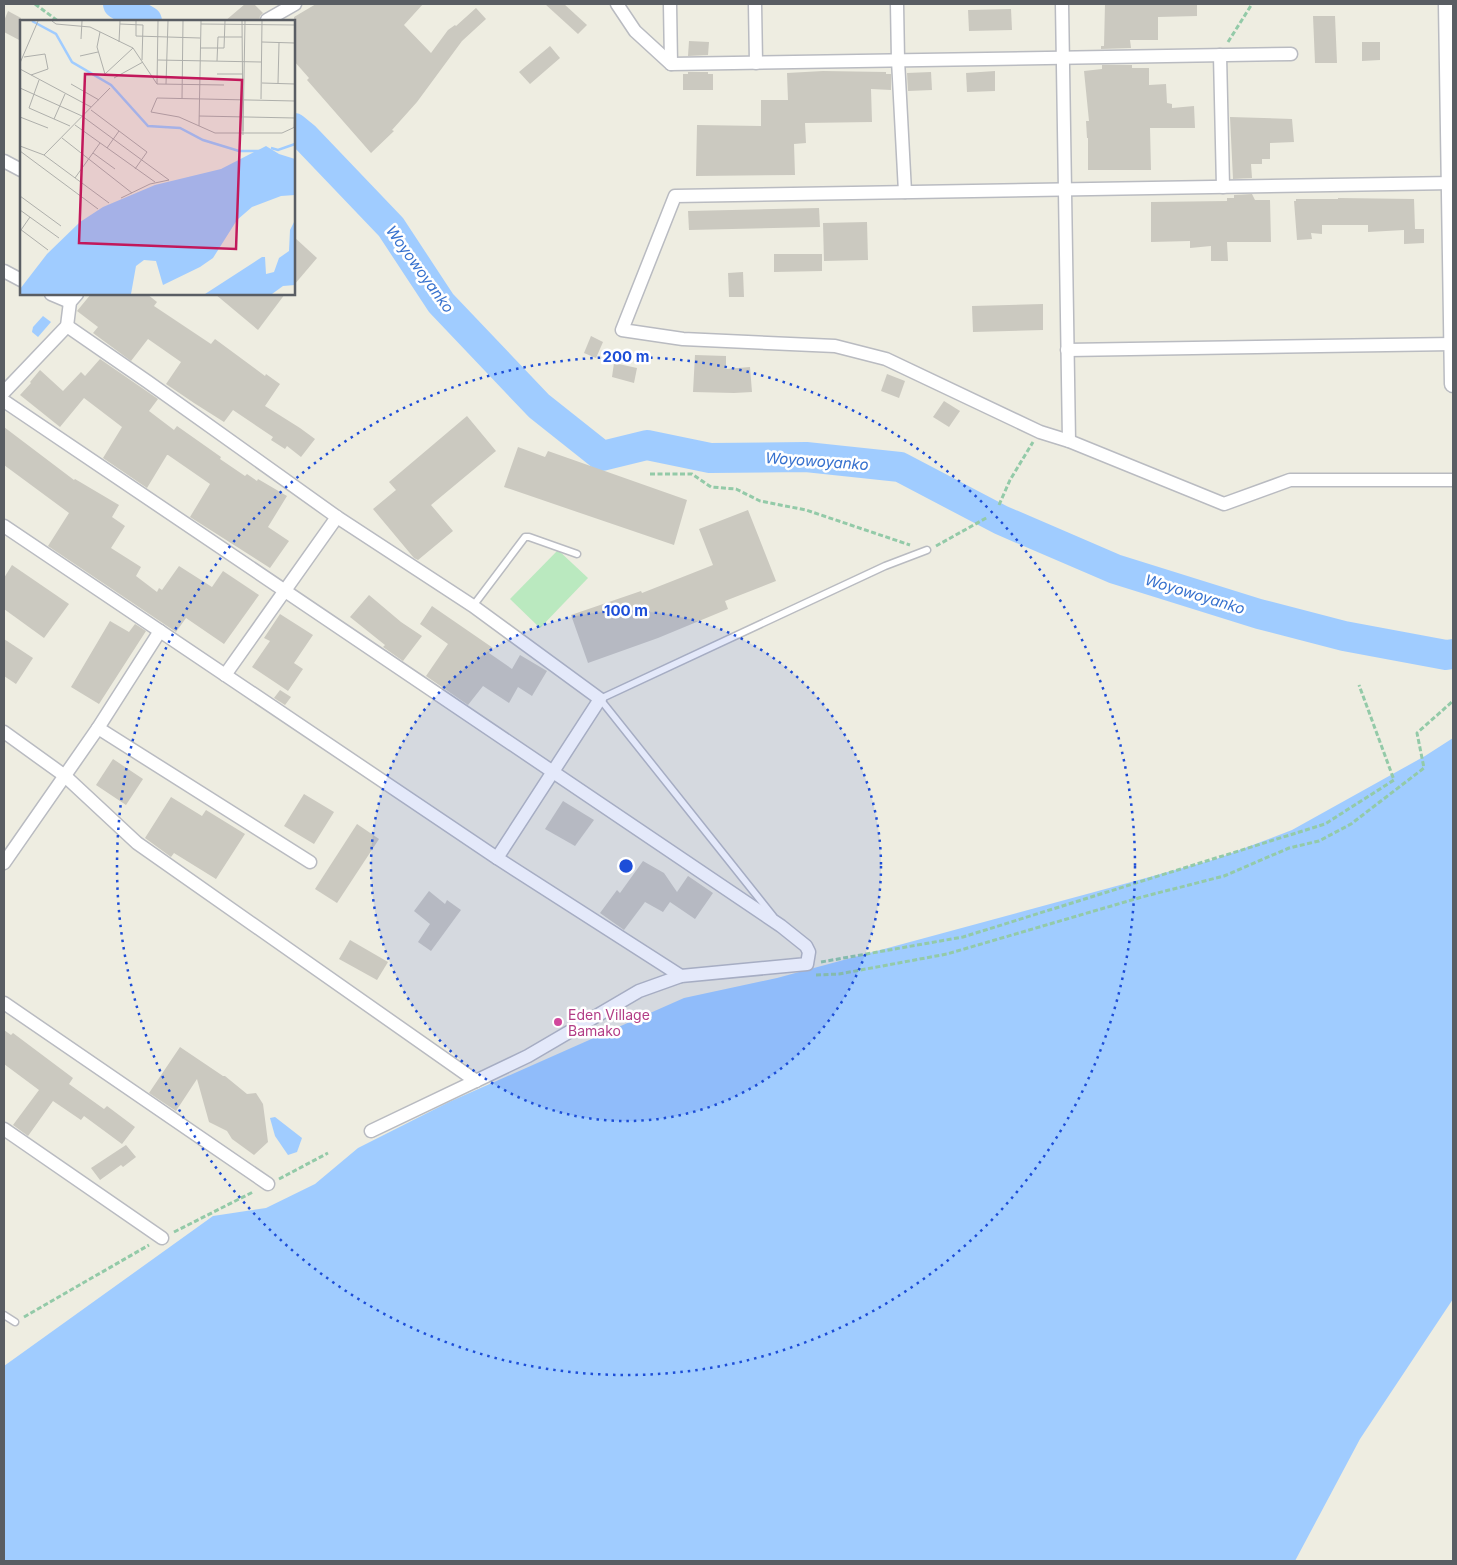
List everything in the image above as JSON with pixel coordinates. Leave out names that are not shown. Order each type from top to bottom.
[{"type":"street","points":[[267,20],[294,4]]},
{"type":"street","points":[[617,4],[635,31],[671,64],[1291,54]]},
{"type":"street","points":[[670,4],[671,64]]},
{"type":"street","points":[[755,4],[756,63]]},
{"type":"street","points":[[897,4],[905,192]]},
{"type":"street","points":[[1062,4],[1069,441]]},
{"type":"street","points":[[1447,4],[1452,183],[1453,384]]},
{"type":"street","points":[[1220,55],[1222,187]]},
{"type":"street","points":[[4,161],[20,169]]},
{"type":"street","points":[[1452,183],[675,196],[622,330],[683,339],[835,346],[886,359],[1040,432],[1069,441],[1224,504],[1290,480],[1453,480]]},
{"type":"street","points":[[4,271],[20,279]]},
{"type":"street","points":[[4,392],[67,326],[74,298],[57,295]]},
{"type":"street","points":[[67,326],[337,517],[473,606],[600,699],[496,858]]},
{"type":"street","points":[[1067,350],[1453,344]]},
{"type":"street","points":[[4,401],[781,926],[806,946],[809,952],[807,964],[681,976],[639,991],[528,1056],[372,1131]]},
{"type":"street","points":[[225,675],[337,517]]},
{"type":"street","points":[[4,526],[496,858],[681,976]]},
{"type":"street","points":[[4,864],[98,728],[160,631]]},
{"type":"street","points":[[98,728],[310,862]]},
{"type":"street","points":[[4,732],[65,776],[137,843],[476,1081]]},
{"type":"street","points":[[4,1003],[268,1184]]},
{"type":"street","points":[[4,1128],[162,1238]]},
{"type":"lane","points":[[473,606],[525,537],[577,554]]},
{"type":"lane","points":[[781,926],[600,699],[885,566],[927,550]]},
{"type":"lane","points":[[4,1315],[15,1322]]},
{"type":"path","points":[[35,4],[57,20]]},
{"type":"path","points":[[1220,55],[1252,4]]},
{"type":"path","points":[[999,505],[1010,480],[1040,432]]},
{"type":"path","points":[[650,474],[692,474],[711,487],[736,489],[760,501],[806,510],[927,550],[988,517]]},
{"type":"path","points":[[1359,685],[1394,780],[1324,824],[963,937],[807,964],[807,975],[840,974],[947,954],[1142,897],[1224,876],[1289,848],[1319,841],[1351,824],[1424,768],[1417,734],[1453,701]]},
{"type":"green space","points":[[558,550],[588,578],[540,628],[510,599]]},
{"type":"water","points":[[43,316],[51,322],[38,337],[32,332],[33,327]]},
{"type":"water","points":[[1453,738],[1453,1299],[1360,1439],[1295,1561],[4,1561],[4,1366],[213,1216],[266,1208],[315,1184],[358,1148],[449,1102],[684,998],[777,978],[1216,859],[1292,830],[1425,756]]},
{"type":"water","points":[[275,1117],[302,1138],[297,1152],[288,1155],[275,1136],[270,1118]]},
{"type":"building","points":[[245,4],[254,4],[263,13],[259,20],[226,20]]},
{"type":"building","points":[[316,4],[423,4],[404,25],[431,53],[448,30],[456,26],[476,8],[486,19],[462,41],[417,102],[392,130],[394,131],[371,153],[307,80],[309,78],[295,62],[294,17]]},
{"type":"building","points":[[545,4],[564,4],[587,25],[578,34]]},
{"type":"building","points":[[1105,4],[1197,4],[1197,16],[1158,17],[1158,40],[1130,40],[1131,48],[1101,49],[1101,46],[1104,46]]},
{"type":"building","points":[[1011,9],[1012,30],[969,31],[968,10]]},
{"type":"building","points":[[8,11],[21,18],[20,40],[4,32],[4,21]]},
{"type":"building","points":[[1313,16],[1335,16],[1337,63],[1315,63]]},
{"type":"building","points":[[689,41],[709,42],[708,55],[688,56]]},
{"type":"building","points":[[1362,42],[1380,42],[1380,60],[1362,61]]},
{"type":"building","points":[[550,46],[560,58],[530,84],[519,72]]},
{"type":"building","points":[[1102,65],[1132,65],[1132,68],[1149,68],[1149,85],[1166,84],[1167,103],[1172,104],[1172,108],[1194,106],[1195,128],[1150,128],[1151,170],[1088,170],[1086,121],[1089,121],[1084,71],[1102,69]]},
{"type":"building","points":[[823,71],[886,72],[886,74],[891,74],[891,90],[871,89],[872,122],[805,123],[806,143],[794,144],[795,175],[696,176],[697,125],[761,126],[761,100],[788,100],[787,73]]},
{"type":"building","points":[[995,71],[995,91],[967,92],[966,73]]},
{"type":"building","points":[[688,72],[708,72],[708,74],[713,74],[713,90],[683,90],[683,74],[688,74]]},
{"type":"building","points":[[931,72],[932,90],[908,91],[907,73]]},
{"type":"building","points":[[1230,117],[1292,119],[1294,142],[1270,143],[1270,159],[1262,159],[1262,164],[1251,164],[1252,178],[1233,179]]},
{"type":"building","points":[[1252,194],[1255,200],[1270,200],[1271,242],[1227,242],[1228,261],[1211,261],[1211,246],[1190,248],[1190,241],[1151,242],[1151,202],[1227,201],[1227,198],[1234,198],[1234,195]]},
{"type":"building","points":[[1296,199],[1414,199],[1415,229],[1424,229],[1424,243],[1404,244],[1404,230],[1368,232],[1368,225],[1322,225],[1322,234],[1311,233],[1312,239],[1297,240],[1294,201]]},
{"type":"building","points":[[819,208],[820,227],[689,230],[688,211]]},
{"type":"building","points":[[867,222],[868,260],[824,261],[823,223]]},
{"type":"building","points":[[295,238],[317,258],[295,284]]},
{"type":"building","points":[[774,254],[822,254],[822,271],[774,272]]},
{"type":"building","points":[[743,272],[744,297],[729,297],[728,273]]},
{"type":"building","points":[[90,295],[148,295],[157,302],[154,306],[211,344],[215,339],[265,376],[266,374],[280,384],[265,406],[315,439],[301,457],[287,446],[285,449],[271,440],[273,437],[233,410],[224,422],[166,384],[181,362],[148,339],[131,361],[93,333],[98,327],[77,311]]},
{"type":"building","points":[[216,295],[284,295],[258,330]]},
{"type":"building","points":[[1043,304],[1043,330],[973,332],[972,306]]},
{"type":"building","points":[[591,336],[603,342],[596,358],[584,353]]},
{"type":"building","points":[[695,355],[726,356],[726,369],[750,367],[752,392],[693,392]]},
{"type":"building","points":[[100,359],[158,399],[149,411],[174,430],[177,426],[245,476],[247,474],[257,481],[258,479],[287,496],[268,527],[289,541],[270,568],[190,517],[210,484],[167,455],[147,488],[103,458],[122,427],[84,398],[60,427],[20,395],[40,370],[63,391],[81,372],[85,376]]},
{"type":"building","points":[[614,363],[637,368],[634,383],[612,377]]},
{"type":"building","points":[[887,374],[905,381],[899,398],[881,391]]},
{"type":"building","points":[[944,401],[960,411],[949,427],[933,417]]},
{"type":"building","points":[[467,416],[496,451],[431,505],[453,531],[418,560],[414,558],[373,509],[396,490],[389,482]]},
{"type":"building","points":[[4,427],[74,480],[119,505],[112,517],[125,526],[111,548],[141,567],[136,576],[157,592],[159,588],[162,590],[179,566],[212,587],[223,571],[259,595],[224,644],[186,618],[176,632],[48,546],[69,513],[4,465]]},
{"type":"building","points":[[518,447],[545,457],[548,451],[687,500],[674,545],[504,487]]},
{"type":"building","points":[[748,510],[776,581],[725,601],[728,609],[658,638],[588,663],[571,615],[641,591],[642,593],[713,565],[699,529]]},
{"type":"building","points":[[12,565],[69,604],[44,638],[4,609],[4,578]]},
{"type":"building","points":[[369,595],[401,622],[422,636],[403,661],[383,647],[385,645],[350,617]]},
{"type":"building","points":[[432,606],[493,648],[489,653],[512,669],[520,655],[547,671],[532,696],[518,687],[509,703],[483,686],[468,705],[426,676],[448,644],[420,624]]},
{"type":"building","points":[[280,614],[313,635],[294,663],[303,669],[288,691],[252,667],[270,641],[264,638]]},
{"type":"building","points":[[110,621],[129,632],[135,624],[146,631],[99,704],[71,687]]},
{"type":"building","points":[[4,639],[33,658],[16,684],[4,676]]},
{"type":"building","points":[[280,690],[291,697],[285,705],[274,698]]},
{"type":"building","points":[[113,759],[143,779],[126,805],[96,785]]},
{"type":"building","points":[[304,794],[334,812],[314,844],[284,826]]},
{"type":"building","points":[[171,797],[202,816],[206,810],[245,834],[216,879],[174,853],[171,857],[145,838]]},
{"type":"building","points":[[563,801],[594,820],[575,846],[545,829]]},
{"type":"building","points":[[357,824],[379,839],[337,903],[315,889]]},
{"type":"building","points":[[643,861],[664,873],[677,892],[688,876],[713,893],[695,919],[670,902],[663,912],[645,902],[624,930],[600,913],[617,890],[620,893]]},
{"type":"building","points":[[429,891],[445,904],[447,900],[461,910],[431,951],[418,942],[430,924],[414,911]]},
{"type":"building","points":[[350,940],[388,962],[377,980],[339,959]]},
{"type":"building","points":[[4,1030],[11,1035],[13,1033],[73,1078],[69,1084],[104,1109],[107,1106],[135,1127],[122,1144],[84,1116],[81,1120],[53,1101],[28,1136],[13,1125],[39,1090],[4,1064]]},
{"type":"building","points":[[180,1047],[225,1076],[247,1094],[256,1093],[263,1104],[268,1142],[254,1155],[232,1139],[227,1131],[209,1122],[197,1079],[176,1111],[149,1093]]},
{"type":"building","points":[[126,1145],[136,1157],[100,1180],[91,1168]]},
{"type":"waterway","name":"Woyowoyanko","points":[[118,4],[145,20]]},
{"type":"waterway","name":"Woyowoyanko","points":[[295,129],[391,227],[441,303],[539,406],[602,456],[647,445],[710,458],[806,457],[900,467],[1001,520],[1115,569],[1259,614],[1344,636],[1446,655],[1453,654]]},
{"type":"place","name":"Eden Village Bamako","points":[[558,1022]]}]
